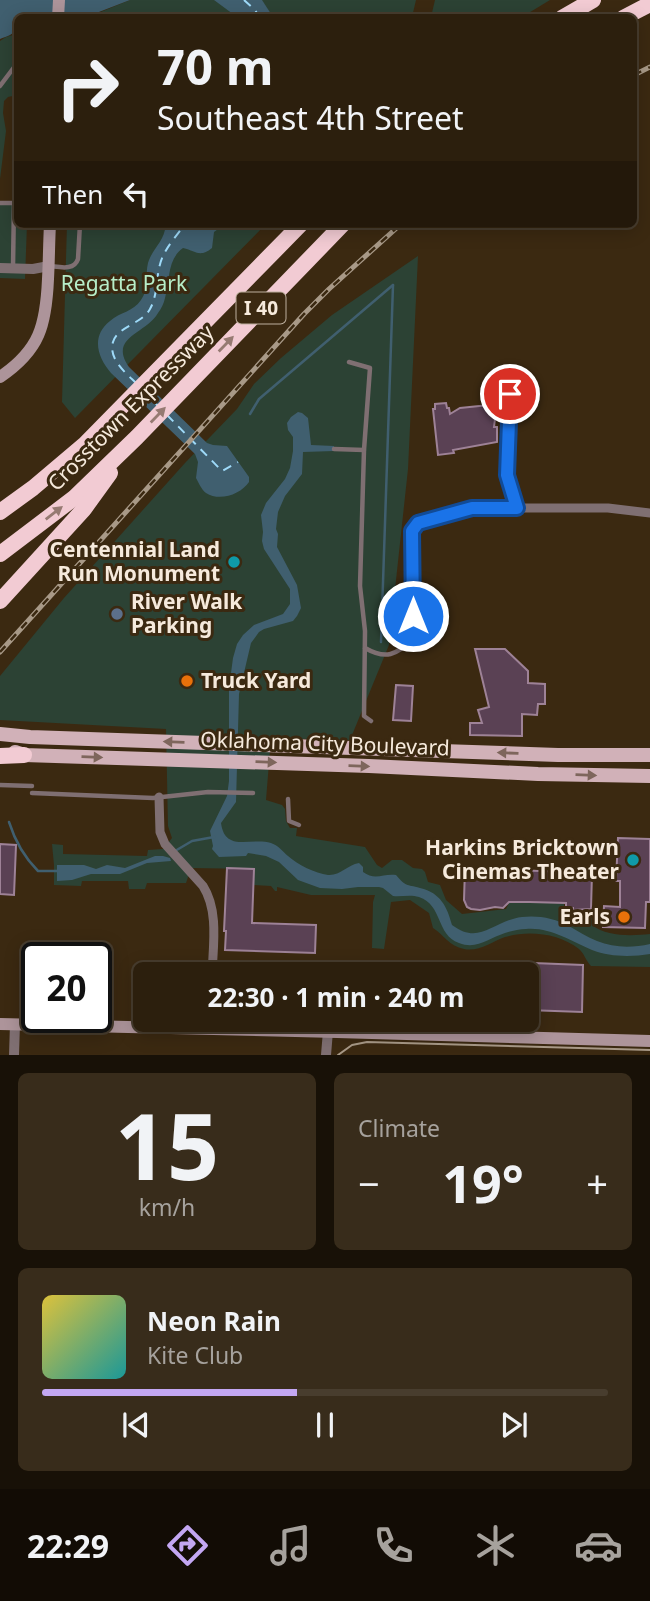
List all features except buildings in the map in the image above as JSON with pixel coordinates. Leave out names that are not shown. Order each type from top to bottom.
[{"type":"highway","points":[[569,14],[593,0]]},
{"type":"highway","points":[[631,14],[650,4]]},
{"type":"highway","name":"Crosstown Expressway","points":[[0,512],[85,444],[297,228]]},
{"type":"highway","name":"Crosstown Expressway","points":[[0,554],[74,498],[339,228]]},
{"type":"highway","points":[[0,601],[84,509],[136,437]]},
{"type":"highway","points":[[0,584],[84,509]]},
{"type":"highway","points":[[0,755],[24,755]]},
{"type":"main road","points":[[0,377],[27,355],[40,333],[46,310],[50,228]]},
{"type":"main road","name":"Oklahoma City Boulevard","points":[[0,734],[44,738],[558,755],[650,755]]},
{"type":"main road","name":"Oklahoma City Boulevard","points":[[0,748],[24,755],[650,776]]},
{"type":"main road","points":[[0,1024],[133,1024]]},
{"type":"main road","points":[[360,1032],[650,1041]]},
{"type":"street","points":[[0,268],[33,269],[48,266]]},
{"type":"street","points":[[439,516],[472,508],[608,508],[650,513]]},
{"type":"street","points":[[159,797],[160,832],[165,844],[208,892],[212,905],[212,962]]},
{"type":"street","points":[[14,1055],[15,1024]]},
{"type":"street","points":[[326,1055],[328,1032]]},
{"type":"lane","points":[[0,86],[14,67]]},
{"type":"lane","points":[[0,203],[14,203],[12,268]]},
{"type":"lane","points":[[48,266],[72,267],[77,264],[80,228]]},
{"type":"lane","points":[[349,362],[370,369],[364,450],[360,586],[365,631],[364,716],[371,721]]},
{"type":"lane","points":[[510,394],[507,475],[517,508]]},
{"type":"lane","points":[[334,449],[364,450]]},
{"type":"lane","points":[[365,648],[388,656],[401,650],[413,639],[412,531],[418,523],[439,516]]},
{"type":"lane","points":[[0,785],[32,786]]},
{"type":"lane","points":[[32,793],[159,797],[208,792],[253,793]]},
{"type":"lane","points":[[288,799],[289,821],[299,825]]},
{"type":"green space","points":[[130,0],[416,0],[413,14],[96,14]]},
{"type":"green space","points":[[435,0],[550,0],[527,14],[432,14]]},
{"type":"green space","points":[[14,33],[14,96],[4,101],[6,131],[0,179],[0,41]]},
{"type":"green space","points":[[0,201],[14,201],[14,228],[27,228],[25,279],[0,278]]},
{"type":"green space","name":"Regatta Park","points":[[67,228],[262,228],[75,418],[62,402]]},
{"type":"green space","points":[[418,256],[408,469],[389,645],[350,740],[271,738],[266,800],[282,805],[290,828],[297,828],[296,836],[365,847],[382,868],[392,860],[402,860],[413,868],[422,869],[428,882],[440,885],[446,900],[462,914],[506,909],[509,903],[564,903],[564,913],[593,915],[592,925],[605,932],[650,934],[650,967],[591,966],[581,951],[571,944],[543,934],[514,935],[480,948],[459,948],[433,928],[429,913],[410,900],[391,902],[384,949],[372,948],[375,895],[311,895],[277,887],[275,891],[271,886],[253,885],[254,869],[191,868],[186,883],[147,883],[145,889],[129,889],[128,881],[82,881],[81,886],[54,885],[52,844],[63,845],[63,854],[147,856],[148,850],[163,849],[172,838],[168,826],[166,729],[0,720],[0,676],[64,598],[237,409],[254,384],[332,315]]},
{"type":"water","points":[[0,0],[130,0],[94,14],[14,14],[14,32],[0,39]]},
{"type":"water","points":[[214,0],[262,0],[271,14],[233,14]]},
{"type":"water","points":[[165,228],[220,228],[214,232],[212,248],[208,251],[198,253],[183,248],[174,258],[161,308],[152,320],[126,342],[124,357],[129,367],[207,443],[227,446],[249,477],[249,482],[236,493],[224,497],[212,496],[204,491],[196,478],[198,462],[195,454],[111,373],[102,360],[98,347],[100,333],[104,327],[138,304],[143,296],[148,263]]},
{"type":"water","points":[[298,412],[308,418],[311,445],[334,446],[334,451],[303,452],[302,474],[285,496],[278,512],[277,547],[297,585],[301,608],[293,621],[264,629],[251,643],[239,694],[236,802],[221,823],[223,832],[233,841],[271,843],[297,862],[323,874],[336,874],[359,863],[367,875],[396,875],[402,882],[427,890],[438,897],[452,925],[462,931],[479,933],[512,919],[540,917],[558,921],[610,945],[630,947],[650,944],[650,954],[606,954],[552,932],[535,929],[512,931],[477,944],[465,945],[446,934],[432,906],[419,897],[393,896],[379,887],[320,888],[298,880],[279,862],[266,856],[248,853],[246,856],[219,857],[212,849],[210,831],[227,796],[229,781],[229,688],[237,644],[254,625],[283,614],[290,604],[290,589],[264,549],[261,515],[290,468],[293,437],[287,423]]},
{"type":"water","points":[[155,856],[170,858],[171,861],[147,863],[120,874],[91,874],[57,881],[57,865],[84,865],[96,869],[107,865],[125,868]]},
{"type":"waterway","points":[[250,414],[259,399],[393,285]]},
{"type":"waterway","points":[[381,642],[393,285]]},
{"type":"waterway","points":[[9,822],[21,849],[38,871],[58,871]]},
{"type":"waterway","points":[[175,851],[192,841],[214,837]]},
{"type":"ferry route","points":[[244,0],[258,14]]},
{"type":"ferry route","points":[[136,383],[115,360],[113,342],[120,332],[142,318],[150,309],[163,256],[182,228]]},
{"type":"ferry route","points":[[145,392],[158,406]]},
{"type":"ferry route","points":[[167,415],[222,471],[238,462]]},
{"type":"tram line","points":[[338,1055],[352,1045],[367,1042],[650,1050]]},
{"type":"railway","points":[[637,74],[650,67]]},
{"type":"railway","points":[[0,652],[304,314],[397,228]]},
{"type":"place","name":"Centennial Land Run Monument","points":[[234,562]]},
{"type":"place","name":"River Walk Parking","points":[[117,614]]},
{"type":"place","name":"Truck Yard","points":[[187,681]]},
{"type":"place","name":"Harkins Bricktown Cinemas Theater","points":[[633,860]]},
{"type":"place","name":"Earls","points":[[624,917]]},
{"type":"route","points":[[413,616],[412,531],[418,523],[472,508],[517,508],[507,475],[510,394]]}]
